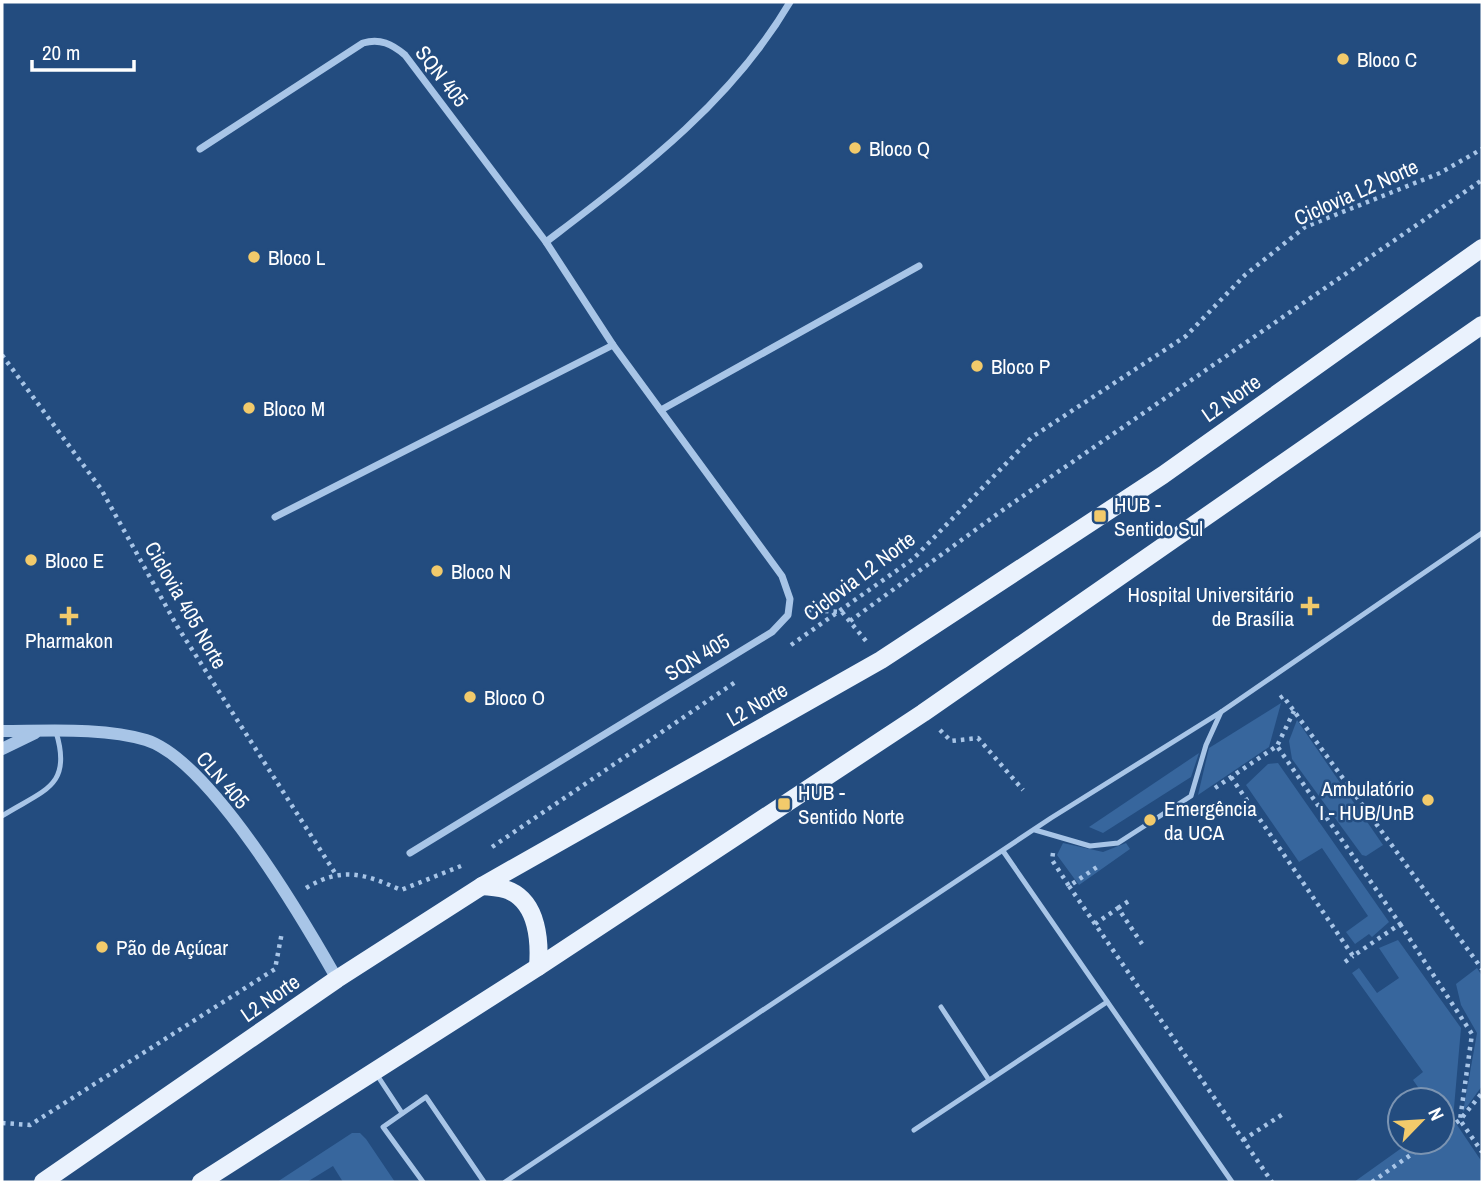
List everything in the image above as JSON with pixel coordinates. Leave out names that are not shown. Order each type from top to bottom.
[{"type":"main road","name":"L2 Norte","points":[[43,1182],[337,979],[482,886],[881,660],[1163,475],[1482,248]]},
{"type":"main road","points":[[201,1182],[373,1069],[538,967],[923,713],[1482,325]]},
{"type":"main road","points":[[482,886],[508,890],[520,900],[538,932],[538,967]]},
{"type":"street","points":[[546,242],[635,174],[708,110],[772,33],[790,2]]},
{"type":"street","name":"SQN 405","points":[[200,149],[363,43],[374,40],[383,42],[405,55],[546,242],[612,345],[782,576],[788,590],[790,609],[785,621],[772,632],[410,853]]},
{"type":"street","points":[[661,410],[919,266]]},
{"type":"street","points":[[275,517],[612,345]]},
{"type":"street","name":"CLN 405","points":[[2,731],[137,737],[166,750],[186,763],[207,786],[289,898],[337,979]]},
{"type":"street","points":[[2,749],[38,731]]},
{"type":"lane","points":[[505,1182],[1003,851],[1221,712],[1482,533]]},
{"type":"lane","points":[[1035,830],[1090,846],[1118,843],[1191,796],[1206,746],[1221,712]]},
{"type":"lane","points":[[2,816],[50,786],[62,771],[63,753],[56,732]]},
{"type":"lane","points":[[1003,851],[1231,1182]]},
{"type":"lane","points":[[914,1130],[1107,1002]]},
{"type":"lane","points":[[941,1007],[989,1080]]},
{"type":"lane","points":[[373,1069],[402,1113]]},
{"type":"lane","points":[[423,1182],[383,1127],[426,1097],[484,1182]]},
{"type":"path","name":"Ciclovia L2 Norte","points":[[786,649],[842,612],[913,559],[1031,437],[1186,336],[1245,275],[1305,227],[1440,173],[1482,149]]},
{"type":"path","points":[[850,621],[1007,507],[1482,180]]},
{"type":"path","name":"Ciclovia 405 Norte","points":[[2,355],[101,489],[177,626],[337,876]]},
{"type":"path","points":[[790,609],[842,612],[881,660]]},
{"type":"path","points":[[482,854],[741,678]]},
{"type":"path","points":[[1283,696],[1482,969]]},
{"type":"path","points":[[1294,711],[1278,746],[1472,1034],[1460,1120],[1482,1152]]},
{"type":"path","points":[[951,741],[978,738],[1023,790]]},
{"type":"path","points":[[1231,777],[1353,956]]},
{"type":"path","points":[[2,1124],[30,1125],[275,969],[289,898],[324,877],[363,873],[401,890],[471,862]]},
{"type":"path","points":[[1069,886],[1272,1182]]},
{"type":"path","points":[[1095,924],[1132,899]]},
{"type":"path","points":[[1118,908],[1142,944]]},
{"type":"path","points":[[1345,962],[1400,924]]},
{"type":"path","points":[[1456,1123],[1482,1093]]},
{"type":"path","points":[[1243,1140],[1283,1114]]},
{"type":"path","points":[[1372,1182],[1409,1156]]},
{"type":"shaded area","points":[[1281,703],[1269,747],[1198,795],[1209,748]]},
{"type":"shaded area","points":[[1297,720],[1383,845],[1366,856],[1362,855],[1292,759],[1289,741]]},
{"type":"shaded area","points":[[1199,753],[1191,777],[1103,833],[1089,827]]},
{"type":"shaded area","points":[[1278,763],[1389,922],[1372,937],[1369,934],[1355,944],[1346,932],[1368,916],[1322,848],[1299,862],[1246,785],[1268,764]]},
{"type":"shaded area","points":[[1063,843],[1103,852],[1126,843],[1130,849],[1079,885],[1057,855]]},
{"type":"shaded area","points":[[1398,940],[1461,1028],[1456,1086],[1417,1086],[1413,1080],[1423,1072],[1352,973],[1359,968],[1377,993],[1399,978],[1379,948]]},
{"type":"shaded area","points":[[1477,968],[1482,976],[1482,1086],[1463,1112],[1477,1033],[1461,1005],[1456,984]]},
{"type":"shaded area","points":[[1456,1123],[1482,1162],[1482,1182],[1354,1182],[1390,1156],[1456,1156]]},
{"type":"shaded area","points":[[352,1133],[360,1133],[366,1139],[395,1182],[343,1182],[333,1166],[307,1182],[277,1182]]},
{"type":"place","name":"Bloco C","points":[[1343,59]]},
{"type":"place","name":"Bloco Q","points":[[855,148]]},
{"type":"place","name":"Bloco L","points":[[254,257]]},
{"type":"place","name":"Bloco P","points":[[977,366]]},
{"type":"place","name":"Bloco M","points":[[249,408]]},
{"type":"place","name":"HUB - Sentido Sul","points":[[1100,516]]},
{"type":"place","name":"Bloco E","points":[[31,560]]},
{"type":"place","name":"Bloco N","points":[[437,571]]},
{"type":"place","name":"Hospital Universitário de Brasília","points":[[1310,606]]},
{"type":"place","name":"Pharmakon","points":[[69,616]]},
{"type":"place","name":"Bloco O","points":[[470,697]]},
{"type":"place","name":"Ambulatório I - HUB/UnB","points":[[1428,800]]},
{"type":"place","name":"HUB - Sentido Norte","points":[[784,804]]},
{"type":"place","name":"Emergência da UCA","points":[[1150,820]]},
{"type":"place","name":"Pão de Açúcar","points":[[102,947]]}]
